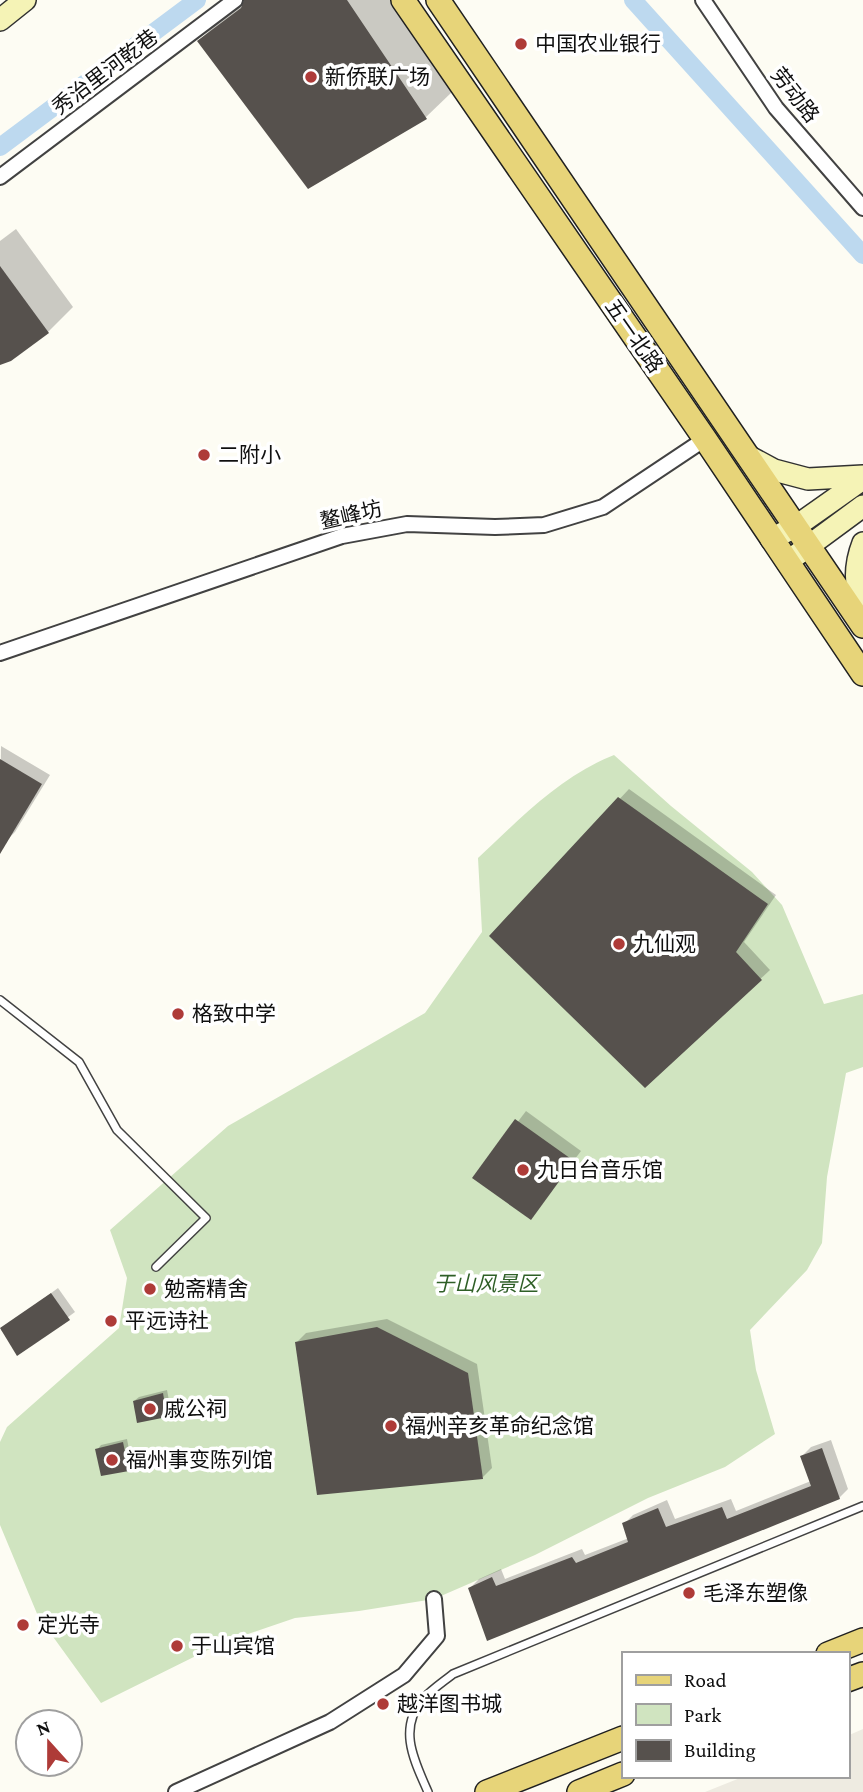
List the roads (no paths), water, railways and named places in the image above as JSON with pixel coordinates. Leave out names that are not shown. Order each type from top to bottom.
[{"type":"main road","points":[[0,20],[25,0]]},
{"type":"main road","name":"五一北路","points":[[403,0],[863,674]]},
{"type":"main road","name":"五一北路","points":[[438,0],[863,626]]},
{"type":"main road","points":[[748,456],[774,470],[808,479],[863,477]]},
{"type":"main road","points":[[786,562],[802,536],[863,477]]},
{"type":"main road","points":[[771,539],[802,536],[863,506]]},
{"type":"main road","points":[[863,543],[857,558],[856,589],[863,608]]},
{"type":"main road","points":[[833,1652],[863,1640]]},
{"type":"main road","points":[[487,1792],[622,1738]]},
{"type":"main road","points":[[579,1792],[622,1774]]},
{"type":"street","name":"秀治里河乾巷","points":[[0,177],[235,0]]},
{"type":"street","name":"劳动路","points":[[703,0],[776,108],[863,208]]},
{"type":"street","name":"鳌峰坊","points":[[0,653],[342,536],[407,524],[495,527],[544,525],[603,508],[705,439]]},
{"type":"street","points":[[176,1792],[330,1722],[404,1675],[437,1636],[434,1599]]},
{"type":"lane","points":[[0,1000],[79,1062],[117,1130],[206,1218],[156,1267]]},
{"type":"lane","points":[[428,1792],[408,1741],[413,1715],[423,1699],[453,1674],[863,1506]]},
{"type":"waterway","points":[[0,147],[197,0]]},
{"type":"waterway","points":[[633,0],[863,255]]},
{"type":"place","name":"中国农业银行","points":[[521,44]]},
{"type":"place","name":"新侨联广场","points":[[311,77]]},
{"type":"place","name":"二附小","points":[[204,455]]},
{"type":"place","name":"九仙观","points":[[619,944]]},
{"type":"place","name":"格致中学","points":[[178,1014]]},
{"type":"place","name":"九日台音乐馆","points":[[523,1170]]},
{"type":"place","name":"勉斋精舍","points":[[150,1289]]},
{"type":"place","name":"平远诗社","points":[[111,1321]]},
{"type":"place","name":"戚公祠","points":[[150,1409]]},
{"type":"place","name":"福州辛亥革命纪念馆","points":[[391,1426]]},
{"type":"place","name":"福州事变陈列馆","points":[[112,1460]]},
{"type":"place","name":"毛泽东塑像","points":[[689,1593]]},
{"type":"place","name":"定光寺","points":[[23,1625]]},
{"type":"place","name":"于山宾馆","points":[[177,1646]]},
{"type":"place","name":"越洋图书城","points":[[383,1704]]},
{"type":"park label","name":"于山风景区","points":[[486,1284]]}]
